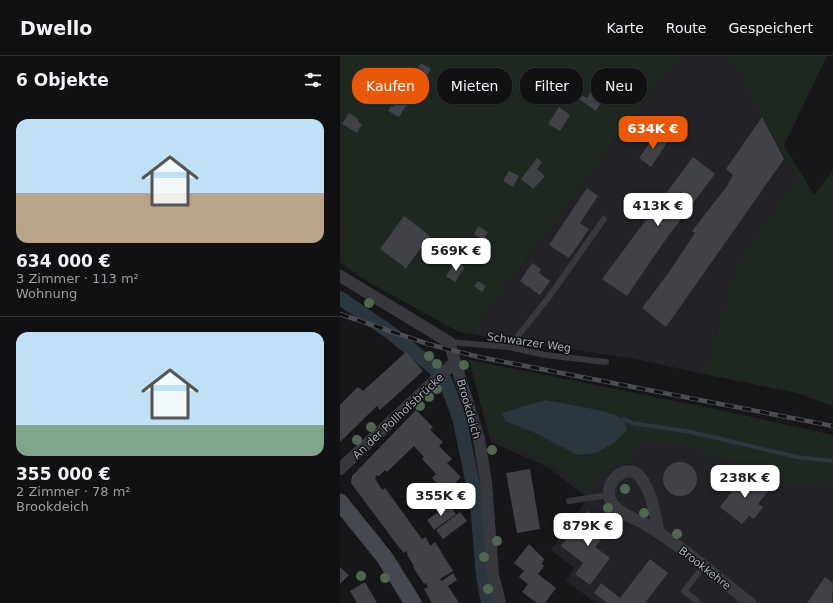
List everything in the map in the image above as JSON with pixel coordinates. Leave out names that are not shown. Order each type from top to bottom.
[{"type":"main road","points":[[340,502],[385,558],[413,603]]},
{"type":"street","points":[[340,276],[449,342]]},
{"type":"street","name":"Brookdeich","points":[[449,342],[479,439],[486,482],[493,574],[500,603]]},
{"type":"street","name":"An der Pollhofsbrücke","points":[[340,469],[440,378],[455,362]]},
{"type":"street","points":[[609,496],[609,487],[617,476],[622,473],[636,473],[641,477],[646,485],[659,533]]},
{"type":"street","name":"Brookkehre","points":[[609,496],[612,503],[619,510],[659,533],[750,603]]},
{"type":"lane","points":[[509,347],[549,297],[604,219]]},
{"type":"lane","name":"Schwarzer Weg","points":[[449,342],[509,347],[545,355],[606,362]]},
{"type":"lane","points":[[569,501],[609,496]]},
{"type":"lane","points":[[696,603],[698,601],[684,591],[703,567]]},
{"type":"shaded area","points":[[340,56],[679,56],[647,99],[647,68],[591,68],[591,104],[643,104],[470,334],[457,331],[365,280],[340,262]]},
{"type":"shaded area","points":[[679,56],[726,56],[740,73],[756,107],[798,178],[738,260],[704,374],[636,359],[470,334],[643,104],[647,104],[647,99]]},
{"type":"shaded area","points":[[726,56],[827,56],[784,145],[814,195],[833,170],[833,406],[797,393],[704,374],[738,260],[798,178],[756,107],[740,73]]},
{"type":"shaded area","points":[[469,360],[719,410],[833,435],[833,603],[596,603],[566,581],[574,568],[551,550],[588,498],[548,467],[491,442]]},
{"type":"shaded area","points":[[469,360],[719,410],[833,435],[833,486],[795,484],[718,458],[691,445],[638,441],[631,459],[612,467],[600,480],[586,490],[550,463],[489,436]],"holes":[[[515,410],[578,455],[535,433],[502,413]]]},
{"type":"shaded area","points":[[545,400],[603,411],[624,419],[627,430],[615,442],[596,453],[578,455],[535,433],[505,421],[502,413]]},
{"type":"building","points":[[421,63],[431,69],[429,72],[429,68],[418,68]]},
{"type":"building","points":[[591,92],[591,104],[600,104],[596,111],[583,102],[583,96],[587,98]]},
{"type":"building","points":[[395,104],[407,104],[399,117],[388,111],[391,106],[393,107]]},
{"type":"building","points":[[559,107],[570,115],[560,131],[548,124]]},
{"type":"building","points":[[349,113],[359,119],[358,122],[362,124],[357,133],[342,124]]},
{"type":"building","points":[[762,117],[784,159],[666,327],[642,308],[667,275],[695,233],[692,231],[727,186],[733,175],[726,169]]},
{"type":"building","points":[[656,134],[668,141],[651,167],[639,158]]},
{"type":"building","points":[[693,157],[715,174],[666,239],[627,296],[602,279]]},
{"type":"building","points":[[537,158],[542,162],[537,169],[545,176],[533,189],[521,179]]},
{"type":"building","points":[[509,171],[519,176],[513,187],[503,181]]},
{"type":"building","points":[[587,188],[598,196],[580,223],[589,229],[569,258],[549,245]]},
{"type":"building","points":[[404,216],[430,236],[406,268],[380,249]]},
{"type":"building","points":[[478,226],[488,232],[483,240],[474,234]]},
{"type":"building","points":[[456,261],[465,267],[455,282],[446,276]]},
{"type":"building","points":[[532,263],[541,269],[539,273],[550,281],[540,295],[520,281]]},
{"type":"building","points":[[478,281],[486,286],[482,292],[474,286]]},
{"type":"building","points":[[406,352],[423,371],[380,410],[377,406],[340,442],[340,405],[358,387],[363,391]]},
{"type":"building","points":[[416,410],[433,427],[430,430],[443,442],[439,446],[452,459],[447,463],[461,477],[446,492],[432,478],[436,474],[422,459],[424,457],[414,446],[387,472],[385,470],[375,478],[382,490],[385,488],[422,539],[426,537],[430,546],[435,542],[453,571],[440,579],[442,581],[453,573],[457,580],[448,586],[459,603],[432,603],[424,589],[428,587],[426,583],[424,584],[413,567],[414,566],[406,551],[404,553],[398,546],[351,483],[352,476]]},
{"type":"building","points":[[683,462],[690,464],[695,469],[697,479],[695,489],[690,494],[677,496],[670,494],[665,489],[663,476],[665,469],[670,464]]},
{"type":"building","points":[[720,466],[726,469],[729,475],[726,481],[720,484],[714,481],[711,475],[714,469]]},
{"type":"building","points":[[530,469],[540,529],[517,533],[506,473]]},
{"type":"building","points":[[746,473],[769,490],[758,504],[763,507],[754,519],[749,516],[742,524],[720,507]]},
{"type":"building","points":[[449,505],[456,514],[434,530],[427,520]]},
{"type":"building","points":[[588,511],[610,528],[595,547],[610,558],[590,585],[575,574],[583,563],[561,546]]},
{"type":"building","points":[[460,512],[467,521],[443,539],[436,530]]},
{"type":"building","points":[[529,544],[544,559],[542,564],[544,566],[538,574],[556,588],[545,603],[537,603],[522,592],[528,584],[519,577],[524,571],[514,563]]},
{"type":"building","points":[[650,559],[668,573],[645,603],[607,603],[594,593],[601,583],[620,598]]},
{"type":"building","points":[[340,567],[349,575],[340,584]]},
{"type":"building","points":[[825,577],[833,583],[832,603],[807,603]]},
{"type":"building","points":[[365,582],[377,603],[357,603],[350,591]]},
{"type":"waterway","points":[[340,298],[391,333],[434,368],[446,382],[460,421],[477,505],[483,576],[488,603]]},
{"type":"waterway","points":[[624,419],[632,423],[691,432],[797,457],[833,461]]},
{"type":"railway","points":[[340,314],[428,344],[479,357],[833,426]]}]
